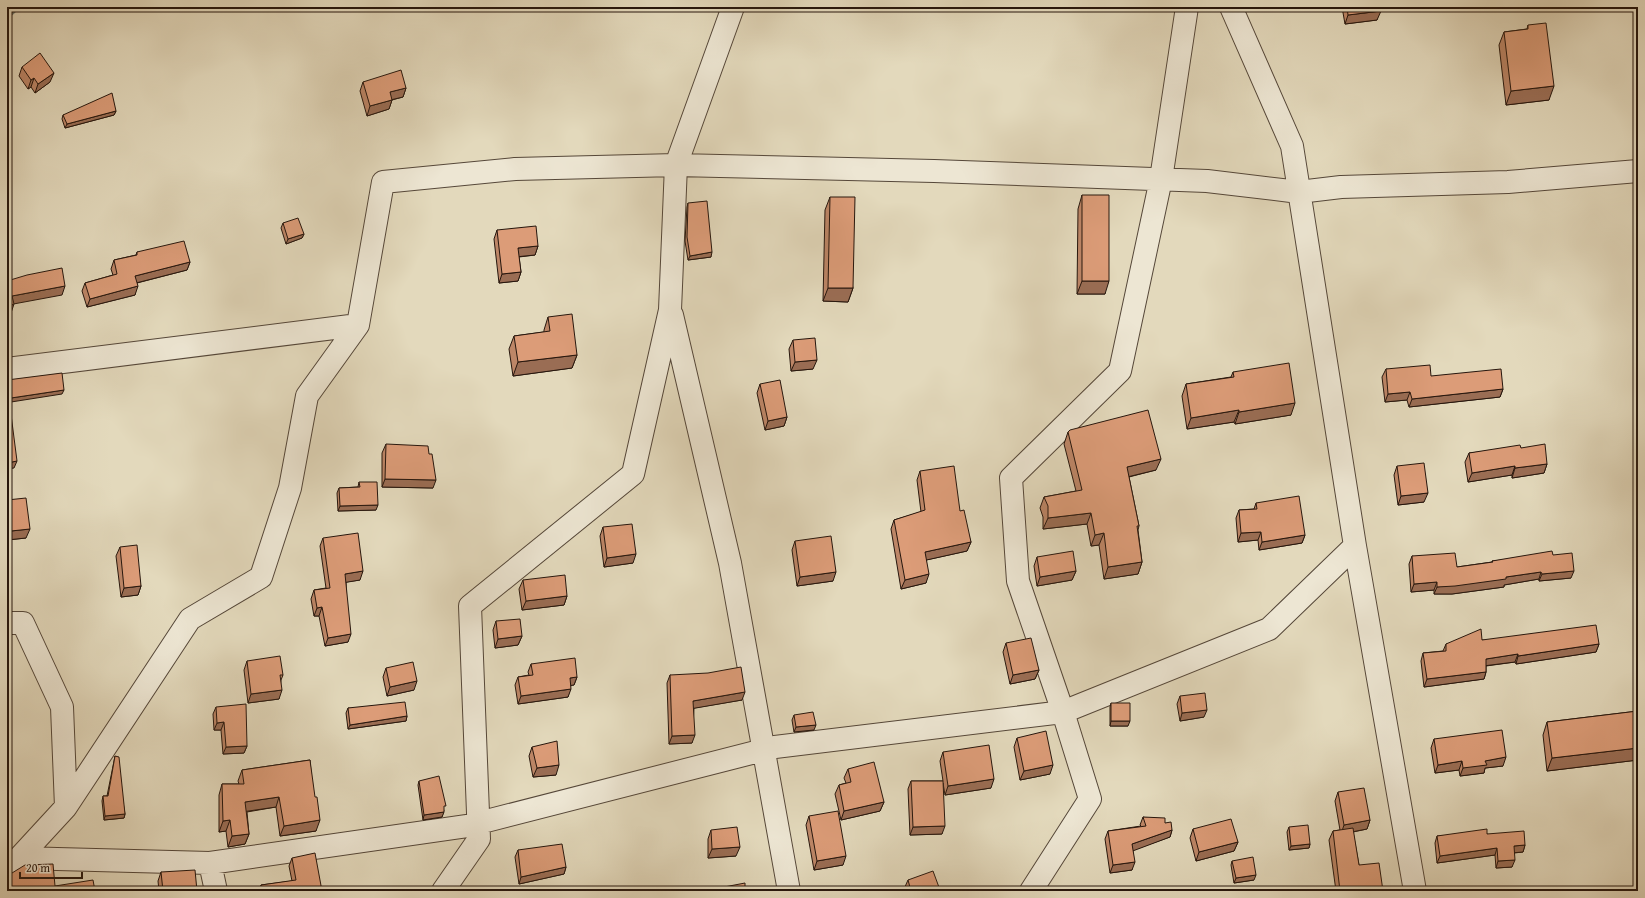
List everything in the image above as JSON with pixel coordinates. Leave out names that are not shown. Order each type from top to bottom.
[{"type":"street","points":[[443,891],[479,839],[470,606],[633,474],[670,310],[676,165],[733,7]]},
{"type":"street","points":[[1031,891],[1090,799],[1063,712],[1018,581],[1011,478],[1120,370],[1161,179],[1187,7]]},
{"type":"street","points":[[1231,7],[1292,146],[1355,546],[1415,891]]},
{"type":"street","points":[[13,863],[66,807],[190,619],[261,577],[290,488],[307,396],[358,325],[383,182],[515,169],[676,165],[934,171],[1161,179],[1207,181],[1299,192],[1341,186],[1508,182],[1638,171]]},
{"type":"street","points":[[670,310],[730,563],[790,891]]},
{"type":"street","points":[[7,369],[358,325]]},
{"type":"street","points":[[13,863],[210,863],[478,823],[783,746],[1063,712],[1269,629],[1355,546]]},
{"type":"street","points":[[7,623],[22,623],[62,706],[66,807]]},
{"type":"street","points":[[210,863],[216,891]]},
{"type":"building","points":[[1347,7],[1380,7],[1381,11],[1348,15]]},
{"type":"building","points":[[1546,23],[1554,86],[1511,91],[1504,32],[1528,29],[1528,25]]},
{"type":"building","points":[[40,53],[54,73],[38,84],[34,78],[31,80],[22,67]]},
{"type":"building","points":[[401,70],[406,88],[390,92],[392,100],[370,106],[363,82]]},
{"type":"building","points":[[112,93],[116,111],[67,124],[63,115]]},
{"type":"building","points":[[1082,195],[1109,195],[1109,281],[1082,281]]},
{"type":"building","points":[[830,197],[855,197],[853,288],[828,288]]},
{"type":"building","points":[[707,201],[712,252],[690,256],[687,237],[688,203]]},
{"type":"building","points":[[298,218],[304,234],[288,239],[283,223]]},
{"type":"building","points":[[536,226],[538,246],[518,248],[521,272],[502,274],[497,230]]},
{"type":"building","points":[[184,241],[190,262],[135,276],[138,286],[90,299],[85,283],[117,274],[114,260],[137,255],[137,252]]},
{"type":"building","points":[[62,268],[65,286],[12,296],[14,304],[7,307],[7,281],[27,275]]},
{"type":"building","points":[[572,314],[577,355],[518,362],[514,336],[550,331],[548,317]]},
{"type":"building","points":[[815,338],[817,360],[795,362],[793,340]]},
{"type":"building","points":[[1289,363],[1295,403],[1191,418],[1186,384],[1234,377],[1233,372]]},
{"type":"building","points":[[1430,365],[1431,376],[1501,369],[1503,389],[1412,399],[1410,392],[1388,394],[1386,369]]},
{"type":"building","points":[[62,373],[64,390],[11,398],[12,399],[9,400],[7,399],[7,380]]},
{"type":"building","points":[[780,380],[787,417],[768,421],[760,384]]},
{"type":"building","points":[[7,399],[9,399],[17,461],[7,463]]},
{"type":"building","points":[[1148,410],[1161,459],[1127,467],[1139,526],[1137,526],[1142,562],[1108,567],[1104,533],[1095,535],[1091,513],[1048,518],[1048,506],[1044,497],[1082,490],[1068,432],[1070,430]]},
{"type":"building","points":[[386,444],[428,446],[429,454],[432,454],[436,480],[385,479]]},
{"type":"building","points":[[1545,444],[1547,464],[1515,468],[1515,466],[1472,473],[1469,453],[1520,445],[1521,448]]},
{"type":"building","points":[[1424,463],[1428,493],[1401,496],[1397,466]]},
{"type":"building","points":[[954,466],[960,511],[964,510],[971,542],[925,552],[929,574],[905,580],[894,520],[925,510],[920,471]]},
{"type":"building","points":[[359,482],[377,482],[378,505],[340,506],[339,488],[360,487]]},
{"type":"building","points":[[1299,496],[1305,535],[1262,542],[1261,532],[1241,533],[1239,510],[1257,509],[1256,503]]},
{"type":"building","points":[[26,498],[30,529],[11,531],[7,500]]},
{"type":"building","points":[[632,524],[636,554],[607,558],[603,527]]},
{"type":"building","points":[[358,533],[363,571],[345,574],[351,634],[328,638],[322,607],[317,608],[314,590],[330,588],[323,538]]},
{"type":"building","points":[[831,536],[836,572],[800,577],[795,541]]},
{"type":"building","points":[[137,545],[141,586],[124,588],[120,547]]},
{"type":"building","points":[[1073,551],[1076,571],[1040,577],[1037,557]]},
{"type":"building","points":[[1552,551],[1553,555],[1572,553],[1574,571],[1542,574],[1541,572],[1506,577],[1506,579],[1455,586],[1437,587],[1437,582],[1414,584],[1412,556],[1455,553],[1457,567]]},
{"type":"building","points":[[565,575],[567,596],[526,601],[523,580]]},
{"type":"building","points":[[520,619],[522,636],[498,639],[496,621]]},
{"type":"building","points":[[1596,625],[1599,644],[1518,656],[1518,654],[1486,659],[1486,672],[1427,679],[1423,653],[1446,651],[1446,644],[1481,629],[1482,640]]},
{"type":"building","points":[[1031,638],[1039,670],[1013,675],[1006,643]]},
{"type":"building","points":[[280,656],[283,675],[280,675],[282,690],[251,694],[247,661]]},
{"type":"building","points":[[575,658],[577,677],[570,678],[571,689],[521,696],[518,677],[533,675],[531,664]]},
{"type":"building","points":[[413,662],[417,681],[390,687],[386,668]]},
{"type":"building","points":[[741,667],[745,692],[693,701],[695,735],[672,736],[670,675],[708,673]]},
{"type":"building","points":[[1205,693],[1207,710],[1182,713],[1180,696]]},
{"type":"building","points":[[405,702],[407,716],[350,725],[348,708]]},
{"type":"building","points":[[1111,703],[1130,703],[1130,721],[1111,721]]},
{"type":"building","points":[[246,704],[247,746],[226,747],[224,722],[217,723],[216,707]]},
{"type":"building","points":[[1638,711],[1638,748],[1552,758],[1547,722]]},
{"type":"building","points":[[813,712],[816,725],[796,727],[794,715]]},
{"type":"building","points":[[1502,730],[1506,757],[1485,761],[1487,765],[1463,768],[1462,761],[1438,765],[1434,739]]},
{"type":"building","points":[[1046,731],[1053,765],[1024,771],[1017,738]]},
{"type":"building","points":[[557,741],[559,765],[537,768],[532,747]]},
{"type":"building","points":[[989,745],[994,779],[948,786],[943,752]]},
{"type":"building","points":[[115,756],[119,757],[125,814],[105,816],[103,796],[108,796]]},
{"type":"building","points":[[310,760],[320,820],[284,826],[279,797],[245,802],[249,834],[232,836],[230,820],[223,821],[222,784],[244,784],[242,770]]},
{"type":"building","points":[[874,762],[884,802],[844,811],[839,785],[851,782],[848,769]]},
{"type":"building","points":[[439,776],[446,806],[444,806],[444,812],[424,815],[419,781]]},
{"type":"building","points":[[911,781],[943,781],[945,826],[913,827]]},
{"type":"building","points":[[1364,788],[1370,820],[1344,825],[1338,792]]},
{"type":"building","points":[[838,811],[846,856],[817,861],[809,816]]},
{"type":"building","points":[[1143,817],[1165,818],[1165,823],[1171,822],[1172,830],[1132,844],[1135,862],[1113,865],[1108,831],[1146,826]]},
{"type":"building","points":[[1231,819],[1238,842],[1199,852],[1193,829]]},
{"type":"building","points":[[1308,825],[1310,844],[1291,846],[1289,827]]},
{"type":"building","points":[[737,827],[740,847],[712,849],[711,830]]},
{"type":"building","points":[[1353,828],[1359,865],[1379,863],[1383,891],[1340,891],[1333,831]]},
{"type":"building","points":[[1487,829],[1487,834],[1524,831],[1525,845],[1514,846],[1515,860],[1498,861],[1497,848],[1440,856],[1437,836]]},
{"type":"building","points":[[562,844],[566,867],[521,877],[518,850]]},
{"type":"building","points":[[315,853],[322,891],[262,891],[261,885],[296,880],[292,858]]},
{"type":"building","points":[[1253,857],[1256,875],[1236,878],[1232,861]]},
{"type":"building","points":[[53,864],[55,886],[93,880],[95,891],[8,891],[7,873],[12,873],[25,865]]},
{"type":"building","points":[[195,870],[197,891],[163,891],[161,872]]},
{"type":"building","points":[[933,871],[940,890],[911,891],[908,880]]},
{"type":"building","points":[[745,883],[745,891],[719,891],[719,888]]},
{"type":"waterway","points":[[7,16],[17,7]]}]
